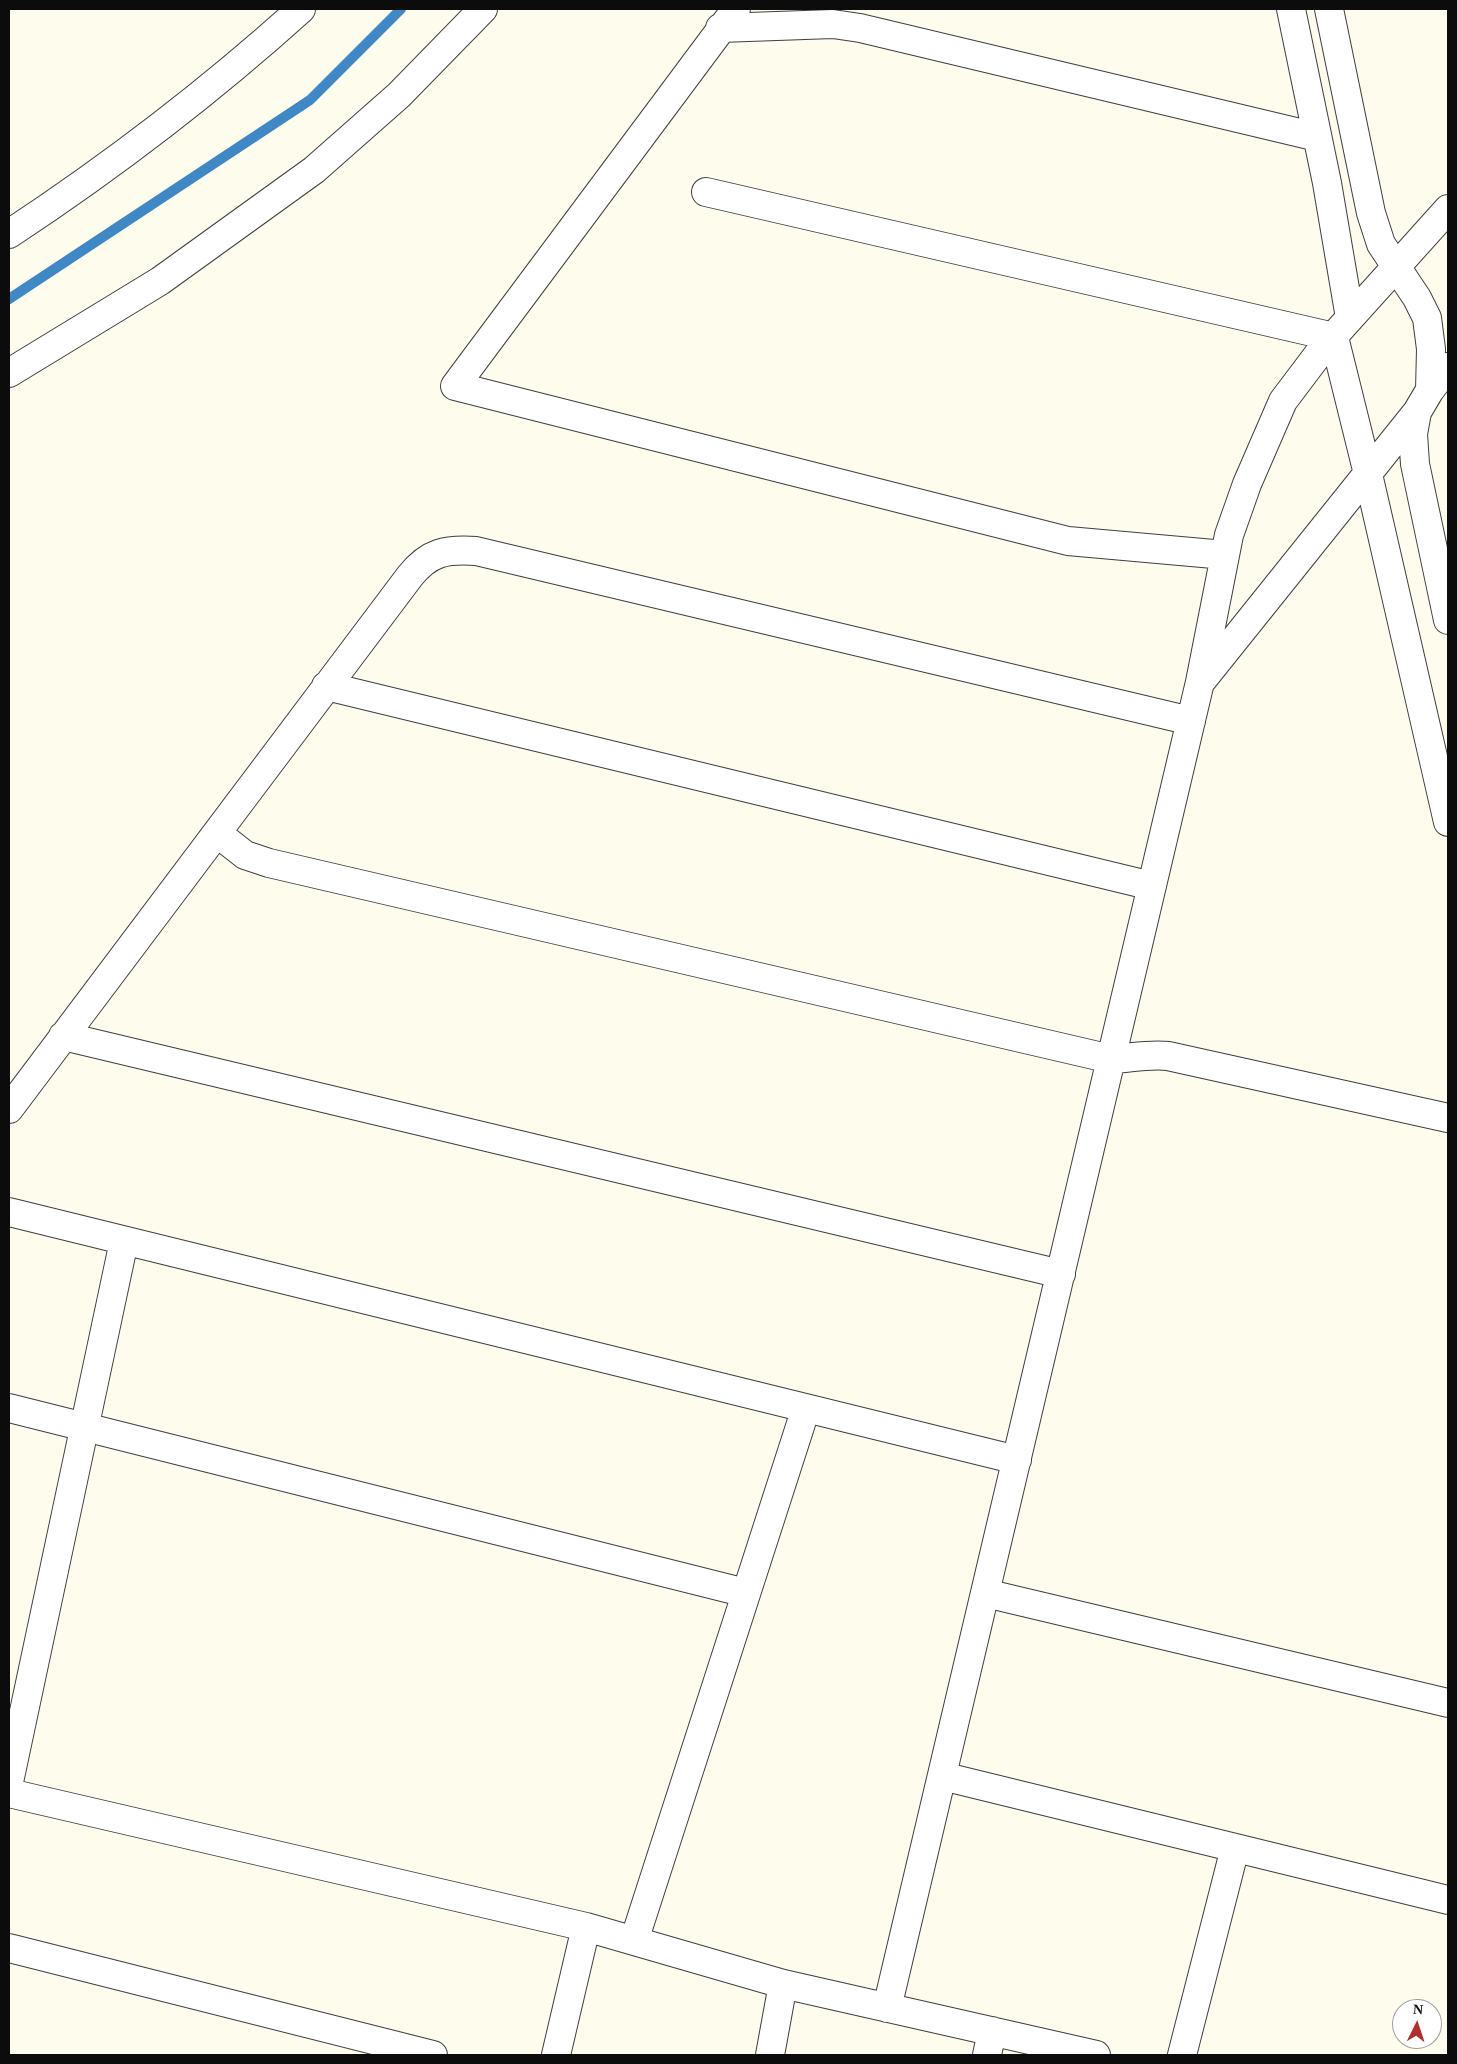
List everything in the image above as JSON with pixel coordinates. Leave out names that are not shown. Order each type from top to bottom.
[{"type":"street","points":[[9,234],[76,189],[179,113],[301,9]]},
{"type":"street","points":[[9,373],[160,282],[314,170],[398,95],[482,9]]},
{"type":"street","points":[[1291,9],[1317,137],[1342,327],[1368,474],[1448,822]]},
{"type":"street","points":[[1329,9],[1371,213],[1381,244],[1418,298],[1427,318],[1431,349],[1424,401],[1413,434],[1415,464],[1448,620]]},
{"type":"street","points":[[1225,555],[1068,541],[455,386],[728,19],[833,24],[860,28],[1317,137]]},
{"type":"street","points":[[706,192],[1342,327]]},
{"type":"street","points":[[887,2008],[1191,721],[1229,535],[1247,484],[1283,401],[1342,327],[1448,209]]},
{"type":"street","points":[[1200,682],[1368,474],[1448,367]]},
{"type":"street","points":[[9,1109],[326,686],[420,564],[436,554],[454,549],[476,551],[1191,721]]},
{"type":"street","points":[[326,686],[1152,886]]},
{"type":"street","points":[[217,833],[246,855],[269,863],[1111,1059],[1138,1055],[1168,1056],[1448,1118]]},
{"type":"street","points":[[63,1036],[1061,1274]]},
{"type":"street","points":[[9,1212],[1017,1460]]},
{"type":"street","points":[[9,1782],[124,1241]]},
{"type":"street","points":[[9,1408],[746,1593]]},
{"type":"street","points":[[634,1941],[806,1408]]},
{"type":"street","points":[[985,1593],[1448,1703]]},
{"type":"street","points":[[942,1776],[1448,1900]]},
{"type":"street","points":[[9,1794],[586,1927],[783,1984],[887,2008],[989,2043],[1096,2055]]},
{"type":"street","points":[[1182,2055],[1235,1848]]},
{"type":"street","points":[[556,2055],[586,1927]]},
{"type":"street","points":[[9,1948],[433,2055]]},
{"type":"street","points":[[770,2055],[783,1984]]},
{"type":"waterway","points":[[9,299],[310,100],[401,9]]}]
